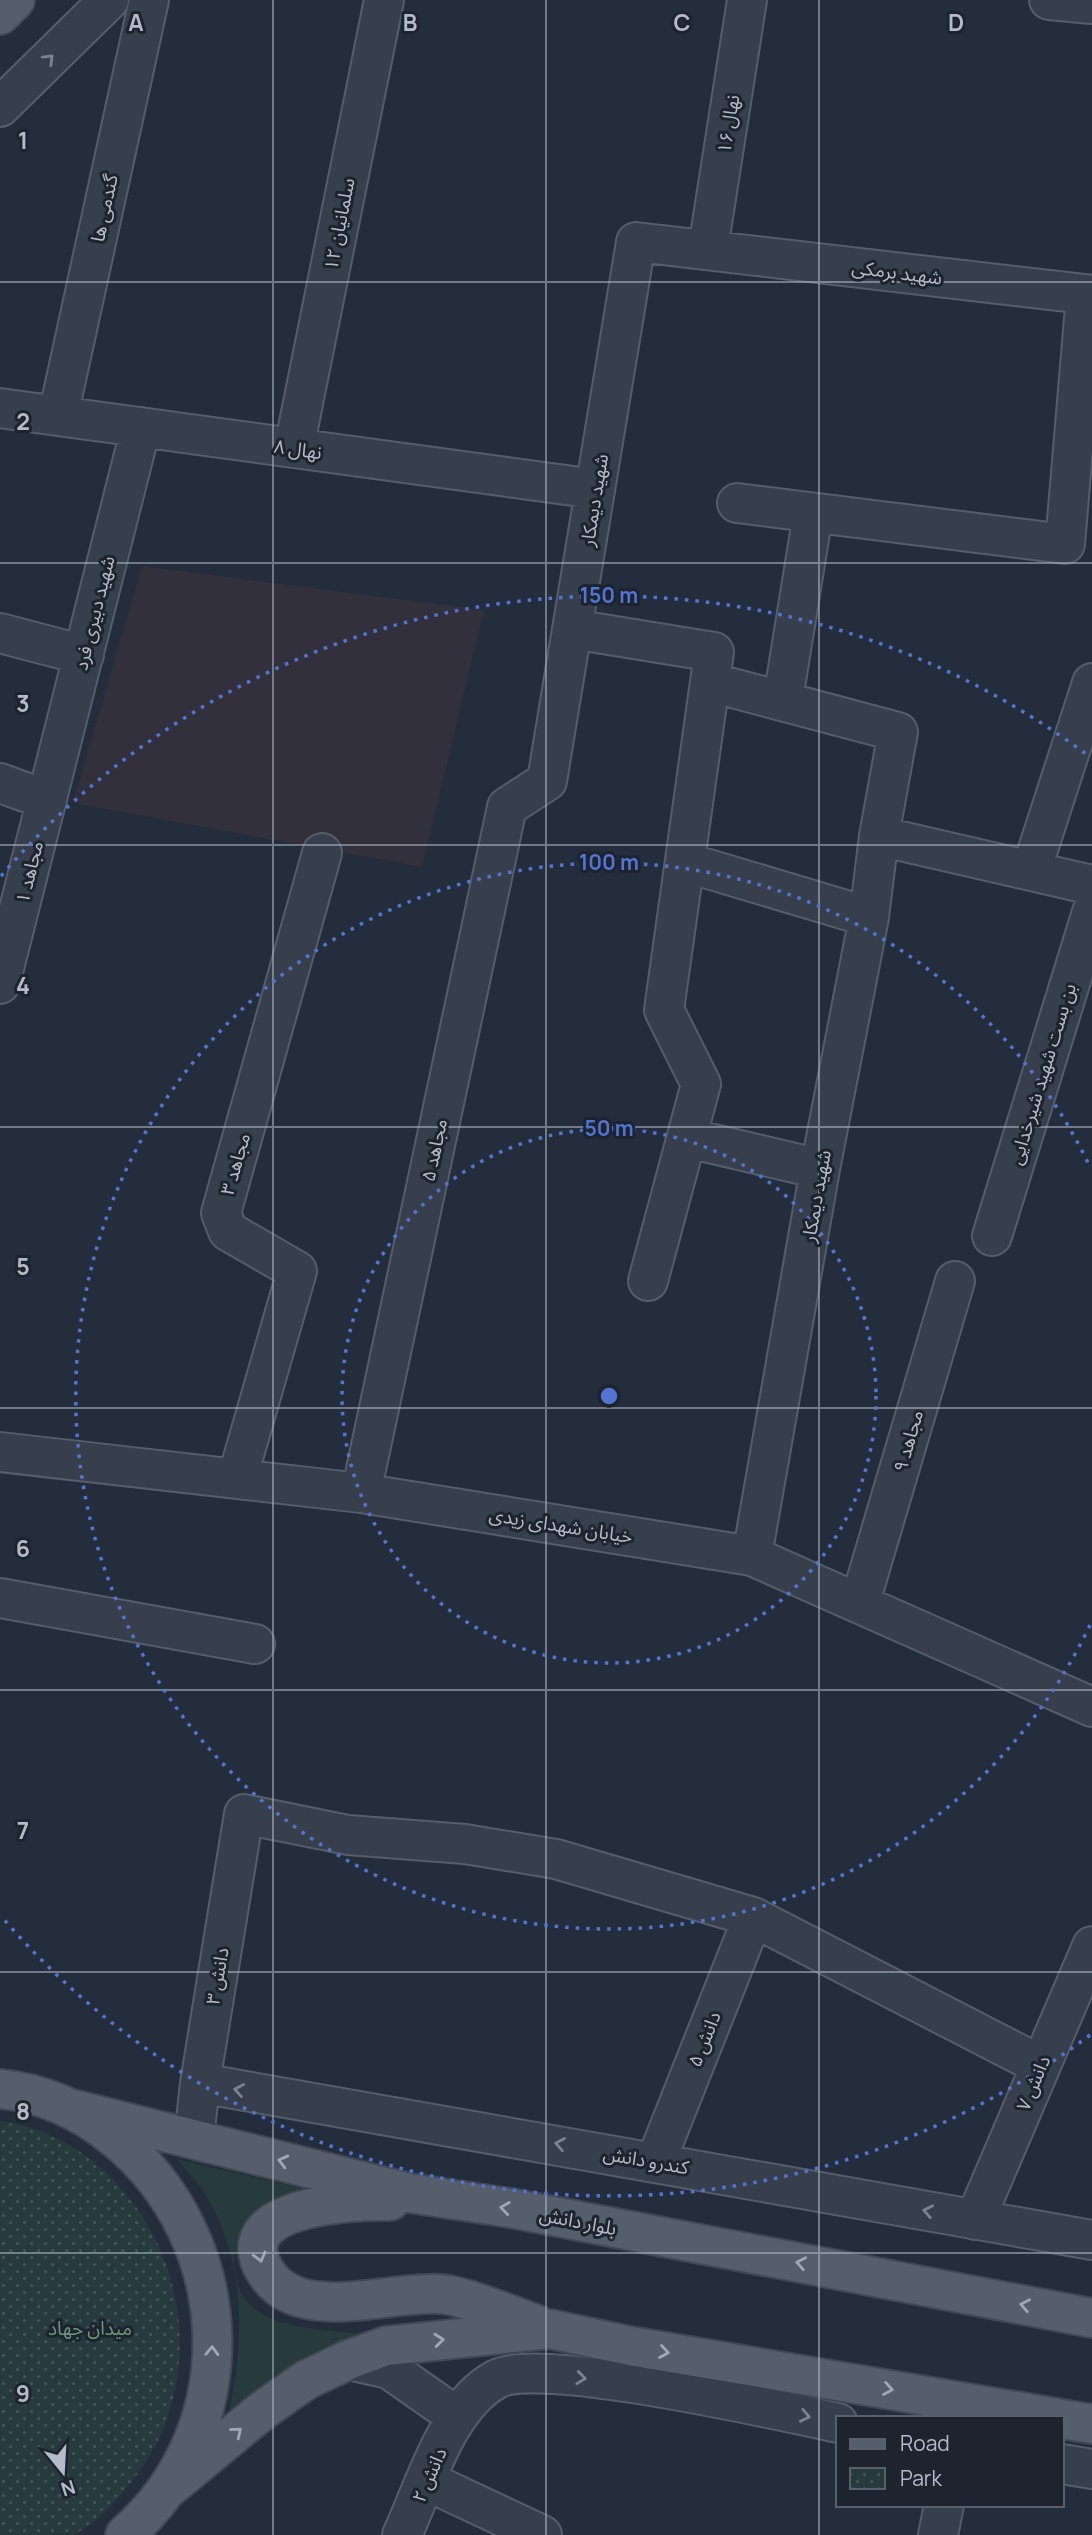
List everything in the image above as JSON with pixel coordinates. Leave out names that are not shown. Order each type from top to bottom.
[{"type":"main road","points":[[0,15],[15,0]]},
{"type":"main road","points":[[0,2089],[28,2091],[68,2108],[103,2129],[135,2154],[162,2185],[183,2219],[200,2257],[213,2329],[211,2378],[202,2418],[187,2456],[165,2491],[133,2531]]},
{"type":"main road","name":"بلوار دانش","points":[[68,2108],[409,2193],[1092,2318]]},
{"type":"main road","points":[[469,2203],[366,2200],[306,2209],[269,2226],[257,2240],[257,2254],[265,2271],[287,2294],[317,2301],[442,2294],[550,2329],[630,2346],[1045,2416]]},
{"type":"main road","points":[[165,2491],[263,2410],[306,2380],[348,2360],[386,2346],[550,2329]]},
{"type":"main road","points":[[1064,2419],[1092,2424]]},
{"type":"street","points":[[0,107],[108,0]]},
{"type":"street","name":"گندمی ها","points":[[58,416],[149,0]]},
{"type":"street","name":"سلمانیان ۱۲","points":[[294,448],[384,0]]},
{"type":"street","name":"نهال ۱۶","points":[[708,249],[747,0]]},
{"type":"street","points":[[1049,0],[1092,4]]},
{"type":"street","name":"شهید دیمکار","points":[[507,807],[547,781],[636,242],[708,249]]},
{"type":"street","name":"شهید برمکی","points":[[708,249],[1089,295]]},
{"type":"street","points":[[737,503],[1065,544],[1089,295]]},
{"type":"street","name":"نهال ۸","points":[[0,408],[595,489]]},
{"type":"street","name":"شهید دبیری فرد","points":[[47,800],[141,427]]},
{"type":"street","points":[[710,682],[783,699],[813,514]]},
{"type":"street","points":[[572,629],[714,652],[664,1010],[701,1084],[648,1281]]},
{"type":"street","points":[[0,633],[84,655]]},
{"type":"street","points":[[1031,871],[1092,683]]},
{"type":"street","name":"شهید دیمکار","points":[[752,1556],[820,1169],[869,917],[879,836],[898,732],[783,699]]},
{"type":"street","points":[[0,783],[47,800]]},
{"type":"street","name":"مجاهد ۱","points":[[0,984],[47,800]]},
{"type":"street","name":"مجاهد ۵","points":[[361,1493],[507,807]]},
{"type":"street","points":[[879,836],[1092,885]]},
{"type":"street","name":"مجاهد ۳","points":[[237,1479],[297,1271],[228,1231],[221,1213],[322,853]]},
{"type":"street","points":[[685,862],[869,917]]},
{"type":"street","name":"بن بست شهید شیرخدایی","points":[[992,1236],[1092,912]]},
{"type":"street","points":[[688,1138],[820,1169]]},
{"type":"street","name":"مجاهد ۹","points":[[860,1602],[955,1281]]},
{"type":"street","name":"خیابان شهدای زیدی","points":[[0,1452],[361,1493],[752,1556],[1092,1707]]},
{"type":"street","points":[[0,1598],[255,1644]]},
{"type":"street","name":"دانش ۳","points":[[194,2139],[200,2083],[244,1814],[348,1835],[465,1844],[556,1859],[753,1917]]},
{"type":"street","points":[[753,1917],[1040,2065]]},
{"type":"street","name":"دانش ۵","points":[[656,2161],[753,1917]]},
{"type":"street","name":"دانش ۷","points":[[975,2220],[1092,1946]]},
{"type":"street","name":"کندرو دانش","points":[[200,2083],[656,2161],[1092,2240]]},
{"type":"street","points":[[348,2360],[389,2369],[456,2416],[491,2383],[513,2374],[533,2372],[695,2393],[836,2423]]},
{"type":"street","name":"دانش ۲","points":[[402,2535],[456,2416]]},
{"type":"street","points":[[1064,2464],[1092,2469]]},
{"type":"street","points":[[427,2481],[542,2535]]},
{"type":"street","points":[[938,2535],[944,2507]]},
{"type":"shaded area","points":[[142,566],[484,610],[422,867],[73,803]]},
{"type":"green space","name":"میدان جهاد","points":[[0,2121],[38,2130],[74,2148],[95,2163],[127,2196],[152,2233],[169,2274],[178,2317],[179,2361],[171,2405],[155,2447],[111,2506],[74,2534],[0,2535]]},
{"type":"green space","points":[[176,2159],[322,2193],[243,2239],[235,2256],[235,2272],[218,2217],[201,2188]]},
{"type":"green space","points":[[235,2274],[242,2294],[254,2308],[270,2318],[309,2328],[370,2335],[228,2417],[239,2331]]}]
